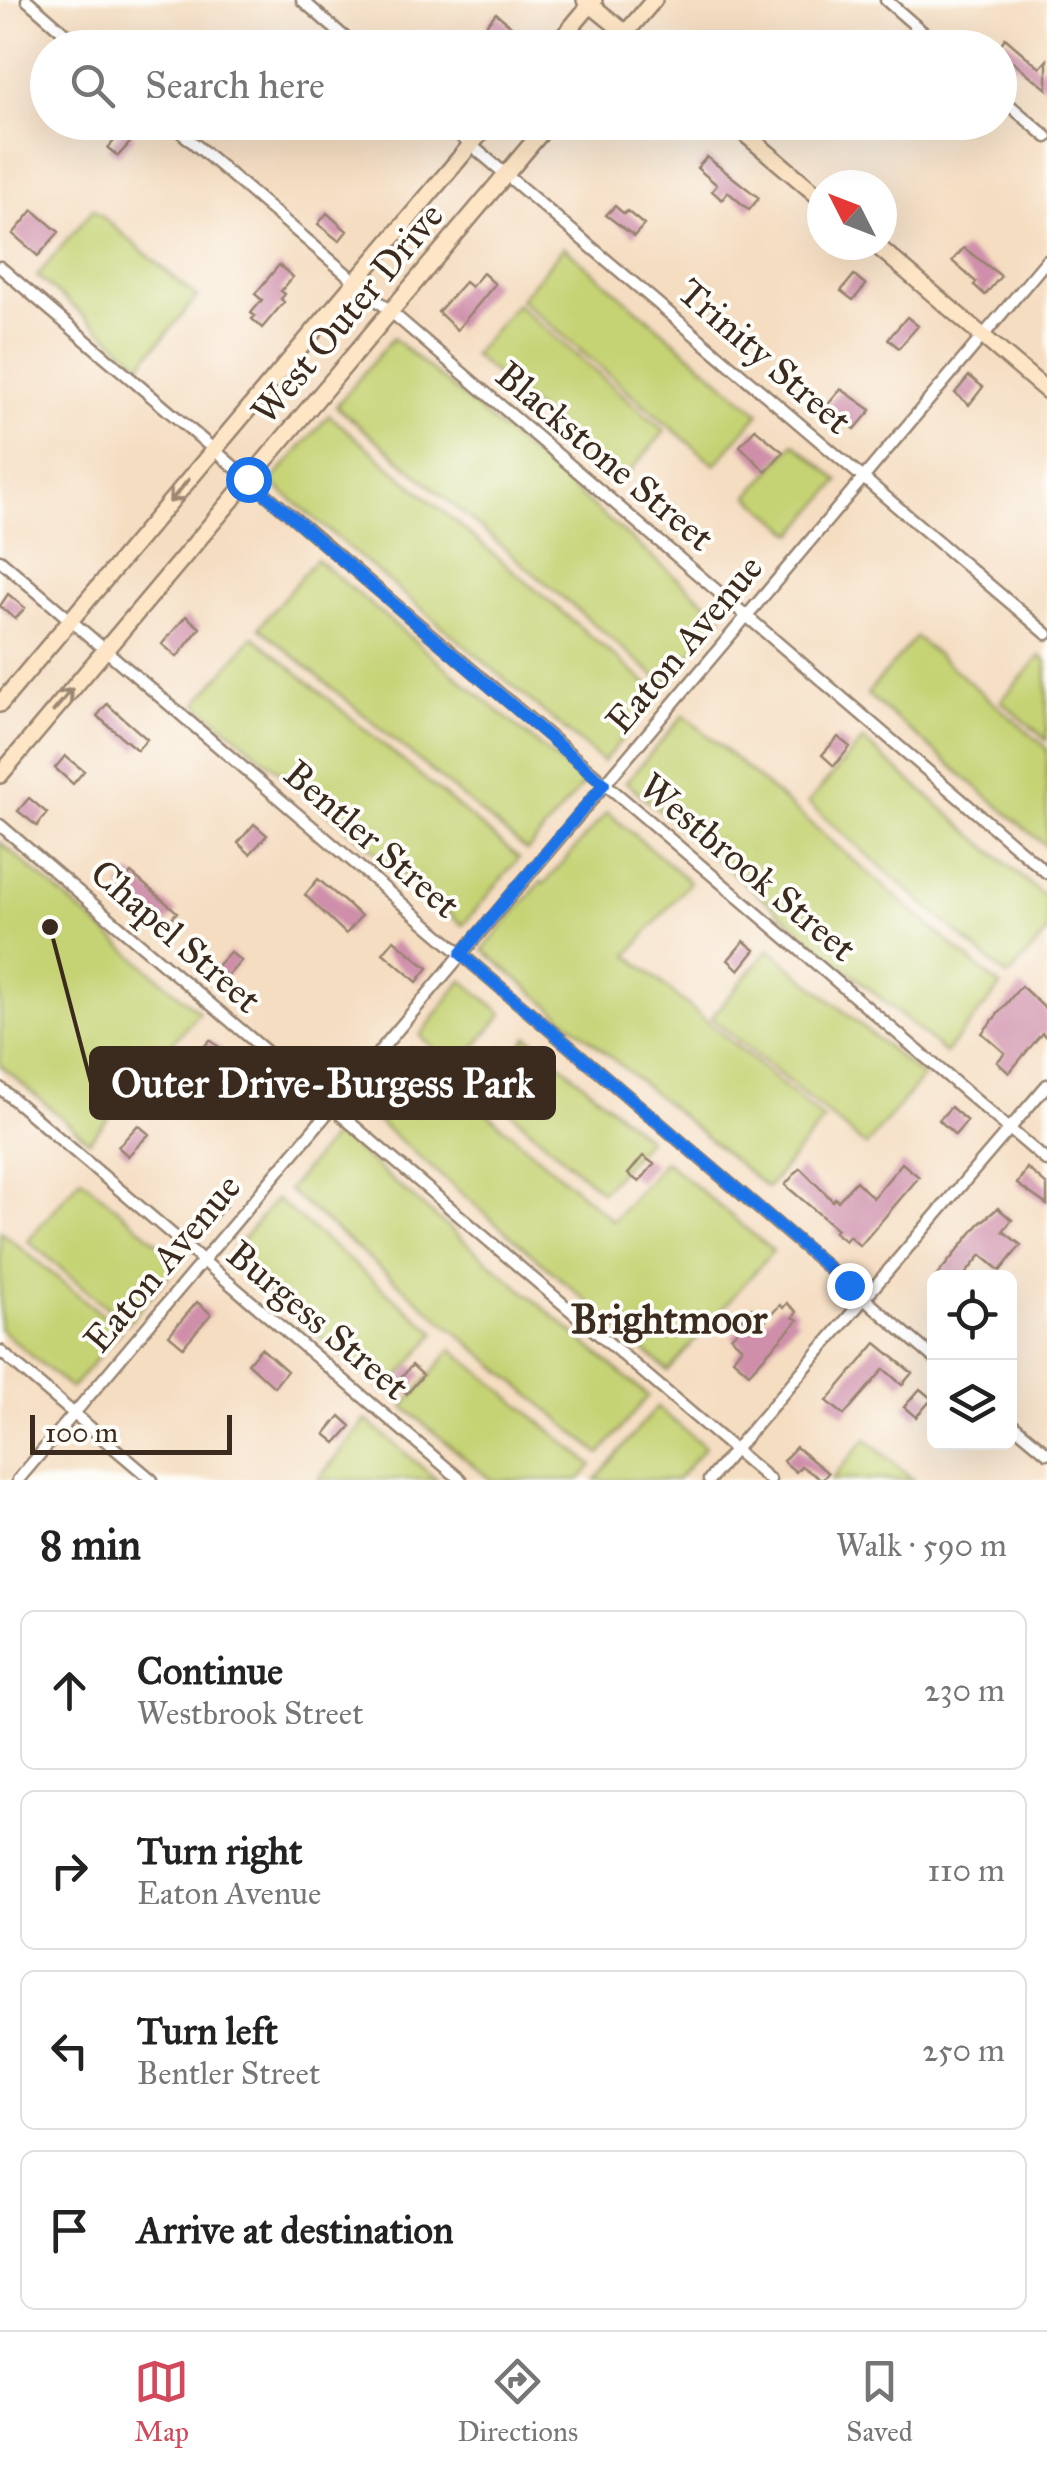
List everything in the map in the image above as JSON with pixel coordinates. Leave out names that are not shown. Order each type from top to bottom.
[{"type":"main road","points":[[628,30],[654,0]]},
{"type":"main road","points":[[568,30],[590,2],[624,30]]},
{"type":"main road","name":"West Outer Drive","points":[[0,704],[476,140]]},
{"type":"main road","name":"West Outer Drive","points":[[0,775],[535,140]]},
{"type":"main road","points":[[753,140],[807,186]]},
{"type":"main road","points":[[894,260],[1047,390]]},
{"type":"street","points":[[27,0],[61,30]]},
{"type":"street","points":[[302,0],[336,30]]},
{"type":"street","points":[[886,0],[921,30]]},
{"type":"street","points":[[1017,111],[1047,137]]},
{"type":"street","name":"Blackstone Street","points":[[190,140],[1047,873]]},
{"type":"street","name":"Trinity Street","points":[[464,140],[1047,634]]},
{"type":"street","name":"Eaton Avenue","points":[[18,1480],[1047,260]]},
{"type":"street","name":"Westbrook Street","points":[[0,267],[1047,1160]]},
{"type":"street","name":"Bentler Street","points":[[0,560],[927,1352]]},
{"type":"street","name":"Chapel Street","points":[[0,825],[770,1480]]},
{"type":"street","points":[[710,1480],[1047,1085]]},
{"type":"street","name":"Burgess Street","points":[[0,1088],[460,1480]]},
{"type":"street","points":[[0,1351],[152,1480]]},
{"type":"street","points":[[1017,1428],[1047,1454]]},
{"type":"green space","points":[[93,209],[197,297],[141,364],[37,276]]},
{"type":"green space","points":[[564,247],[759,413],[715,465],[520,299]]},
{"type":"green space","points":[[516,304],[665,431],[621,482],[473,355]]},
{"type":"green space","points":[[393,338],[722,616],[665,684],[336,406]]},
{"type":"green space","points":[[329,415],[659,694],[603,762],[271,482]]},
{"type":"green space","points":[[794,443],[839,481],[794,534],[749,496]]},
{"type":"green space","points":[[316,559],[584,783],[527,851],[259,627]]},
{"type":"green space","points":[[253,636],[519,858],[463,925],[197,703]]},
{"type":"green space","points":[[916,637],[1047,748],[1047,847],[867,694]]},
{"type":"green space","points":[[1040,656],[1047,662],[1047,740],[1001,701]]},
{"type":"green space","points":[[684,715],[1001,987],[945,1053],[626,782]]},
{"type":"green space","points":[[863,740],[1047,899],[1047,933],[1008,977],[808,803]]},
{"type":"green space","points":[[607,812],[690,882],[628,955],[824,1120],[767,1188],[483,950]]},
{"type":"green space","points":[[0,842],[199,1012],[89,1141],[0,1065]]},
{"type":"green space","points":[[769,949],[923,1077],[866,1146],[711,1018]]},
{"type":"green space","points":[[462,980],[503,1014],[457,1068],[420,1036]]},
{"type":"green space","points":[[528,1036],[648,1139],[602,1192],[485,1089]]},
{"type":"green space","points":[[411,1048],[613,1221],[665,1161],[773,1251],[668,1371],[360,1106]]},
{"type":"green space","points":[[336,1133],[648,1396],[600,1454],[288,1190]]},
{"type":"green space","points":[[81,1178],[180,1262],[127,1324],[28,1241]]},
{"type":"green space","points":[[276,1199],[436,1333],[386,1392],[227,1258]]},
{"type":"green space","points":[[0,1231],[121,1330],[71,1389],[0,1329]]},
{"type":"green space","points":[[452,1349],[592,1465],[579,1480],[491,1480],[404,1407]]},
{"type":"green space","points":[[657,1407],[705,1447],[677,1480],[595,1480]]},
{"type":"green space","points":[[366,1420],[437,1480],[318,1480]]},
{"type":"green space","points":[[866,1439],[913,1480],[831,1480]]},
{"type":"building","points":[[496,13],[516,30],[492,30],[486,25]]},
{"type":"building","points":[[1017,48],[1040,68],[1047,60],[1047,89],[1017,65]]},
{"type":"building","points":[[115,140],[132,140],[118,156],[108,148]]},
{"type":"building","points":[[707,157],[759,198],[749,210],[728,192],[722,200],[712,191],[717,185],[697,168]]},
{"type":"building","points":[[615,206],[644,225],[634,236],[606,215]]},
{"type":"building","points":[[33,210],[59,232],[38,256],[13,234]]},
{"type":"building","points":[[327,213],[347,231],[339,241],[318,224]]},
{"type":"building","points":[[964,248],[1001,276],[985,295],[952,261]]},
{"type":"building","points":[[279,265],[293,277],[281,291],[285,294],[281,299],[284,302],[262,328],[252,319],[255,316],[251,313],[262,300],[255,294]]},
{"type":"building","points":[[483,273],[495,284],[457,330],[438,312],[465,282],[471,287]]},
{"type":"building","points":[[854,275],[866,285],[853,300],[841,291]]},
{"type":"building","points":[[907,317],[918,326],[899,348],[888,339]]},
{"type":"building","points":[[969,376],[983,387],[969,405],[955,393]]},
{"type":"building","points":[[841,389],[871,410],[855,429],[825,408]]},
{"type":"building","points":[[755,429],[783,452],[766,472],[740,446]]},
{"type":"building","points":[[8,594],[25,608],[15,619],[0,606]]},
{"type":"building","points":[[186,616],[200,628],[177,657],[162,644]]},
{"type":"building","points":[[107,704],[147,739],[137,750],[97,716]]},
{"type":"building","points":[[838,737],[850,747],[834,766],[822,755]]},
{"type":"building","points":[[65,756],[84,771],[73,784],[55,768]]},
{"type":"building","points":[[29,798],[47,813],[37,826],[18,811]]},
{"type":"building","points":[[254,824],[267,835],[250,854],[238,843]]},
{"type":"building","points":[[131,873],[177,912],[166,924],[119,887]]},
{"type":"building","points":[[318,879],[361,916],[346,934],[305,895]]},
{"type":"building","points":[[394,940],[428,968],[417,982],[383,953]]},
{"type":"building","points":[[744,941],[755,950],[739,970],[728,960]]},
{"type":"building","points":[[230,952],[241,961],[224,980],[213,970]]},
{"type":"building","points":[[1021,986],[1047,1010],[1047,1038],[1042,1033],[1009,1073],[997,1062],[1005,1053],[982,1033]]},
{"type":"building","points":[[210,1040],[223,1050],[206,1071],[193,1060]]},
{"type":"building","points":[[951,1107],[967,1121],[955,1135],[939,1120]]},
{"type":"building","points":[[138,1125],[149,1134],[128,1156],[118,1147]]},
{"type":"building","points":[[643,1156],[654,1164],[639,1182],[628,1174]]},
{"type":"building","points":[[902,1163],[919,1177],[860,1246],[849,1236],[845,1241],[834,1232],[837,1229],[785,1185],[800,1168],[833,1201],[838,1201],[856,1181],[873,1198]]},
{"type":"building","points":[[1027,1168],[1047,1185],[1047,1205],[1017,1184]]},
{"type":"building","points":[[216,1196],[227,1205],[209,1226],[198,1216]]},
{"type":"building","points":[[998,1208],[1012,1220],[1003,1231],[1021,1245],[1001,1270],[981,1255],[969,1270],[942,1270],[979,1224]]},
{"type":"building","points":[[197,1302],[211,1314],[183,1347],[169,1335]]},
{"type":"building","points":[[787,1303],[797,1312],[793,1317],[798,1320],[749,1373],[733,1359],[742,1347],[731,1337],[746,1321],[742,1318],[751,1308],[766,1320]]},
{"type":"building","points":[[876,1343],[912,1373],[902,1385],[884,1369],[844,1415],[827,1401]]},
{"type":"building","points":[[261,1348],[287,1371],[274,1387],[248,1363]]},
{"type":"building","points":[[412,1365],[423,1375],[407,1394],[396,1384]]},
{"type":"building","points":[[920,1389],[927,1395],[927,1405],[916,1417],[904,1407]]},
{"type":"building","points":[[340,1416],[351,1426],[336,1443],[325,1434]]},
{"type":"building","points":[[796,1447],[828,1473],[822,1480],[801,1466],[796,1472],[783,1461]]},
{"type":"place","name":"Outer Drive-Burgess Park","points":[[50,927]]},
{"type":"district","name":"Brightmoor","points":[[669,1319]]},
{"type":"route","points":[[248,479],[604,784],[461,954],[849,1285]]}]
